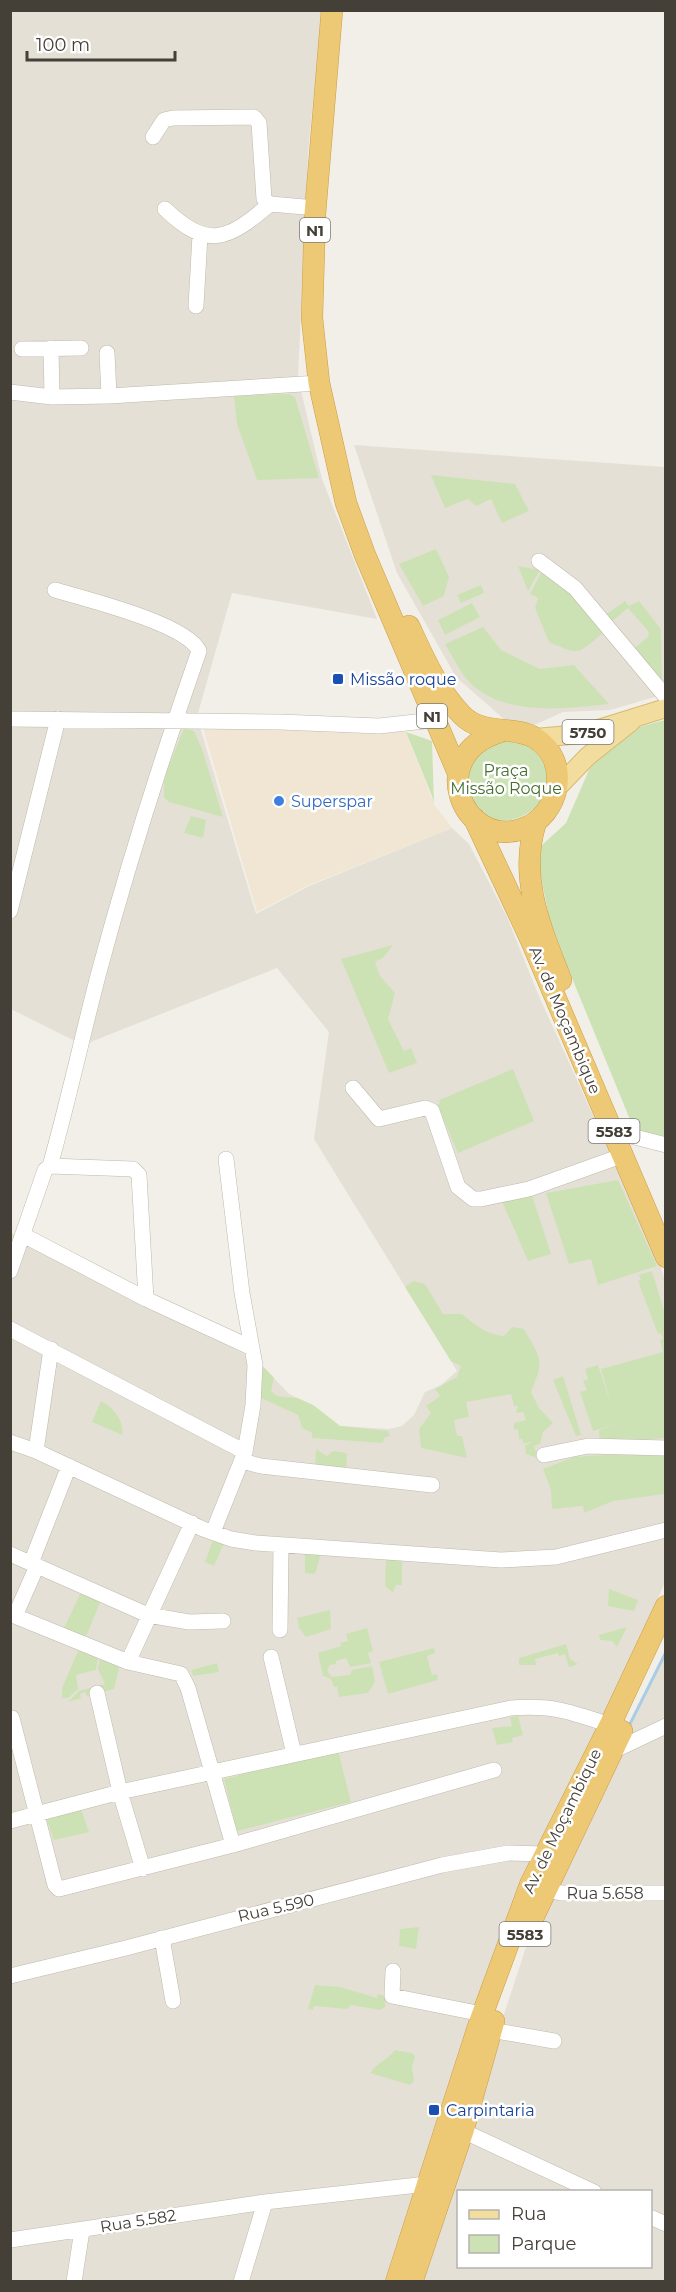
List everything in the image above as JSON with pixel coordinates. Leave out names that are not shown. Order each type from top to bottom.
[{"type":"highway","name":"N1","points":[[332,10],[316,208],[312,318],[319,382],[332,449],[346,503],[365,555],[458,773],[458,790],[463,805],[474,818]]},
{"type":"highway","name":"N1","points":[[332,449],[413,634],[445,694],[464,718],[500,732],[519,732],[535,738]]},
{"type":"highway","points":[[458,773],[463,757],[472,745],[485,736],[500,732]]},
{"type":"highway","points":[[474,818],[488,827],[504,831],[521,830],[536,822],[550,807],[558,787],[553,759],[535,738]]},
{"type":"highway","name":"Av. de Moçambique","points":[[474,818],[627,1146],[666,1220]]},
{"type":"highway","name":"Av. de Moçambique","points":[[536,822],[529,844],[528,870],[534,901],[564,986],[627,1146],[666,1257]]},
{"type":"highway","name":"Av. de Moçambique","points":[[412,2282],[435,2183],[463,2131],[507,1943],[544,1854],[610,1725],[666,1606]]},
{"type":"highway","name":"Av. de Moçambique","points":[[396,2282],[435,2183],[487,2022],[544,1889],[666,1641]]},
{"type":"main road","name":"5750","points":[[535,738],[582,734],[656,708]]},
{"type":"main road","points":[[558,787],[588,756],[656,708]]},
{"type":"street","points":[[153,136],[164,120],[173,118],[258,119],[262,194],[270,204]]},
{"type":"street","points":[[165,209],[190,232],[200,235],[220,235],[243,227],[270,204],[316,208]]},
{"type":"street","points":[[196,306],[200,235]]},
{"type":"street","points":[[51,348],[52,397]]},
{"type":"street","points":[[22,349],[81,348]]},
{"type":"street","points":[[107,353],[109,396]]},
{"type":"street","points":[[10,393],[52,397],[109,396],[319,382]]},
{"type":"street","points":[[539,561],[575,588],[656,708]]},
{"type":"street","points":[[50,1166],[74,1080],[99,972],[174,721],[199,651],[195,643],[134,613],[56,590]]},
{"type":"street","points":[[10,719],[394,726],[434,720]]},
{"type":"street","points":[[10,911],[58,719]]},
{"type":"street","points":[[353,1088],[379,1119],[425,1108],[432,1111],[458,1187],[472,1199],[529,1189],[627,1146],[666,1145]]},
{"type":"street","points":[[213,1532],[243,1456],[253,1405],[255,1365],[242,1293],[226,1159]]},
{"type":"street","points":[[10,1271],[45,1170],[50,1166],[55,1164],[136,1172],[146,1299]]},
{"type":"street","points":[[24,1236],[146,1299],[252,1348]]},
{"type":"street","points":[[10,1329],[51,1349],[243,1456],[272,1467],[432,1485]]},
{"type":"street","points":[[36,1451],[51,1349]]},
{"type":"street","points":[[10,1442],[36,1451],[231,1539],[281,1546],[501,1560],[556,1557],[666,1530]]},
{"type":"street","points":[[544,1455],[588,1446],[666,1448]]},
{"type":"street","points":[[69,1466],[34,1565],[13,1615],[128,1662],[181,1674],[213,1773],[232,1845]]},
{"type":"street","points":[[128,1662],[192,1523]]},
{"type":"street","points":[[280,1630],[281,1546]]},
{"type":"street","points":[[10,1554],[148,1616],[189,1622],[223,1621]]},
{"type":"street","points":[[271,1657],[294,1754]]},
{"type":"street","points":[[97,1694],[120,1792],[143,1869]]},
{"type":"street","points":[[10,1821],[120,1792],[511,1708],[543,1706],[560,1708],[610,1725]]},
{"type":"street","points":[[12,1718],[35,1815],[55,1885],[59,1889],[232,1845],[494,1770]]},
{"type":"street","points":[[612,1752],[666,1726]]},
{"type":"street","name":"Rua 5.590","points":[[10,1976],[470,1858],[508,1853],[544,1854]]},
{"type":"street","name":"Rua 5.658","points":[[544,1889],[561,1893],[666,1893]]},
{"type":"street","points":[[162,1938],[174,2001]]},
{"type":"street","points":[[393,1971],[392,1996],[554,2041]]},
{"type":"street","points":[[463,2131],[590,2190]]},
{"type":"street","name":"Rua 5.582","points":[[10,2240],[265,2202],[435,2183]]},
{"type":"street","points":[[241,2282],[265,2202]]},
{"type":"street","points":[[652,2217],[666,2224]]},
{"type":"street","points":[[74,2282],[82,2230]]},
{"type":"shaded area","points":[[11,11],[322,11],[308,153],[298,378],[322,479],[377,619],[232,593],[197,717],[256,914],[309,886],[452,828],[469,844],[507,917],[538,994],[659,1261],[666,1284],[666,1576],[663,1587],[511,1911],[388,2281],[11,2281],[10,1232],[258,1361],[289,1394],[313,1405],[340,1426],[389,1429],[402,1426],[414,1415],[425,1392],[441,1385],[457,1371],[314,1139],[329,1032],[277,968],[83,1045],[11,1009]]},
{"type":"shaded area","points":[[354,445],[665,467],[665,694],[610,710],[563,712],[519,732],[456,677],[397,573]]},
{"type":"shaded area","points":[[203,728],[406,732],[434,804],[452,828],[309,885],[257,912]]},
{"type":"shaded area","points":[[665,1651],[665,2281],[417,2282],[525,1950],[598,1787]]},
{"type":"green space","points":[[289,394],[295,397],[319,478],[257,480],[237,424],[234,396]]},
{"type":"green space","points":[[431,475],[515,484],[529,511],[502,523],[491,499],[476,506],[468,499],[445,508]]},
{"type":"green space","points":[[436,549],[449,577],[444,596],[423,606],[399,564]]},
{"type":"green space","points":[[518,566],[540,570],[528,591]]},
{"type":"green space","points":[[542,571],[568,590],[603,630],[603,633],[578,651],[567,650],[549,642],[535,608],[538,598],[530,594]]},
{"type":"green space","points":[[481,585],[484,593],[461,603],[457,595]]},
{"type":"green space","points":[[625,601],[629,606],[639,601],[661,629],[662,685],[632,650],[649,636],[648,631],[628,608],[610,623],[604,616]]},
{"type":"green space","points":[[472,603],[480,617],[445,635],[438,620]]},
{"type":"green space","points":[[483,627],[501,650],[540,669],[574,665],[609,704],[572,708],[532,708],[494,699],[464,676],[445,644]]},
{"type":"green space","points":[[665,720],[665,1141],[636,1134],[551,927],[539,867],[541,846],[566,823],[589,770],[611,744],[639,727]]},
{"type":"green space","points":[[184,728],[194,731],[202,749],[223,817],[169,802],[164,797],[164,778]]},
{"type":"green space","points":[[406,732],[432,741],[434,804],[432,796]]},
{"type":"green space","name":"Praça Missão Roque","points":[[496,739],[520,741],[532,747],[541,758],[547,778],[545,794],[536,806],[524,815],[509,820],[494,820],[480,813],[469,800],[467,793],[465,769]]},
{"type":"green space","points":[[191,816],[206,820],[203,838],[184,833]]},
{"type":"green space","points":[[393,945],[383,958],[375,962],[380,976],[395,993],[388,1019],[404,1051],[411,1048],[417,1063],[389,1073],[341,959]]},
{"type":"green space","points":[[513,1069],[534,1121],[458,1153],[437,1105],[440,1103],[439,1100]]},
{"type":"green space","points":[[618,1180],[657,1266],[598,1285],[591,1259],[569,1264],[546,1193]]},
{"type":"green space","points":[[532,1195],[551,1254],[528,1261],[502,1201]]},
{"type":"green space","points":[[652,1271],[665,1314],[665,1438],[600,1443],[599,1430],[617,1424],[593,1431],[580,1392],[587,1390],[583,1381],[588,1379],[585,1369],[598,1365],[611,1404],[601,1369],[663,1352],[661,1333],[658,1334],[638,1281],[641,1280],[639,1275]]},
{"type":"green space","points":[[413,1281],[425,1284],[443,1314],[462,1314],[492,1334],[504,1336],[512,1327],[524,1329],[539,1359],[538,1372],[531,1392],[539,1408],[553,1423],[543,1432],[540,1444],[534,1446],[538,1458],[526,1454],[525,1446],[533,1441],[524,1444],[522,1439],[519,1439],[518,1429],[514,1430],[514,1423],[526,1420],[523,1412],[516,1413],[518,1406],[514,1406],[511,1394],[466,1402],[469,1417],[454,1420],[457,1436],[462,1436],[467,1458],[421,1448],[419,1429],[431,1413],[426,1406],[440,1396],[435,1389],[457,1377],[461,1366],[451,1361],[405,1287]]},
{"type":"green space","points":[[258,1361],[274,1378],[271,1391],[277,1396],[297,1398],[313,1405],[340,1426],[388,1431],[390,1436],[384,1438],[383,1443],[312,1438],[312,1433],[302,1428],[298,1415],[261,1398]]},
{"type":"green space","points":[[563,1376],[581,1435],[576,1436],[553,1380]]},
{"type":"green space","points":[[101,1401],[117,1415],[122,1435],[92,1422]]},
{"type":"green space","points":[[316,1449],[327,1456],[333,1451],[347,1453],[346,1470],[315,1467]]},
{"type":"green space","points":[[665,1451],[665,1494],[613,1501],[584,1513],[583,1506],[552,1509],[551,1490],[543,1469],[574,1457]]},
{"type":"green space","points":[[213,1540],[224,1543],[214,1566],[205,1562]]},
{"type":"green space","points":[[305,1551],[321,1553],[315,1574],[305,1573]]},
{"type":"green space","points":[[386,1559],[402,1560],[402,1585],[396,1585],[393,1593],[385,1586]]},
{"type":"green space","points":[[83,1588],[102,1598],[85,1639],[63,1630]]},
{"type":"green space","points":[[609,1589],[638,1600],[634,1611],[608,1606]]},
{"type":"green space","points":[[330,1610],[331,1629],[306,1637],[299,1628],[297,1618]]},
{"type":"green space","points":[[627,1627],[617,1647],[612,1641],[600,1640],[599,1635]]},
{"type":"green space","points":[[367,1628],[373,1651],[368,1653],[371,1663],[350,1667],[346,1658],[330,1665],[327,1671],[332,1677],[350,1675],[352,1670],[372,1666],[375,1682],[368,1693],[339,1697],[337,1686],[334,1687],[331,1679],[323,1676],[318,1653],[341,1646],[340,1643],[348,1641],[346,1634]]},
{"type":"green space","points":[[566,1644],[570,1659],[578,1664],[569,1667],[565,1654],[559,1656],[558,1653],[535,1659],[536,1665],[519,1665],[519,1658]]},
{"type":"green space","points":[[434,1648],[435,1653],[427,1656],[432,1675],[437,1674],[438,1680],[388,1694],[379,1662]]},
{"type":"green space","points":[[79,1649],[98,1657],[96,1670],[76,1675],[78,1689],[68,1698],[62,1698],[62,1688]]},
{"type":"green space","points":[[100,1657],[120,1665],[114,1689],[87,1696],[85,1692],[80,1694],[81,1698],[68,1702],[79,1691],[105,1684],[98,1669]]},
{"type":"green space","points":[[217,1663],[219,1672],[193,1676],[191,1670]]},
{"type":"green space","points":[[518,1716],[523,1735],[512,1738],[513,1742],[497,1745],[492,1728],[512,1726],[510,1717]]},
{"type":"green space","points":[[338,1750],[351,1802],[237,1831],[224,1779]]},
{"type":"green space","points":[[81,1809],[89,1832],[54,1840],[46,1817]]},
{"type":"green space","points":[[419,1927],[416,1949],[399,1946],[400,1929]]},
{"type":"green space","points":[[315,1985],[340,1987],[377,1998],[378,1994],[386,1996],[385,2007],[380,2010],[351,2005],[347,2009],[314,2006],[313,2010],[308,2009]]},
{"type":"green space","points":[[395,2050],[412,2053],[415,2057],[412,2067],[414,2081],[410,2085],[370,2073]]},
{"type":"waterway","points":[[628,1728],[666,1652]]},
{"type":"place","name":"Missão roque","points":[[338,679]]},
{"type":"place","name":"Superspar","points":[[279,801]]},
{"type":"place","name":"Carpintaria","points":[[434,2110]]}]
